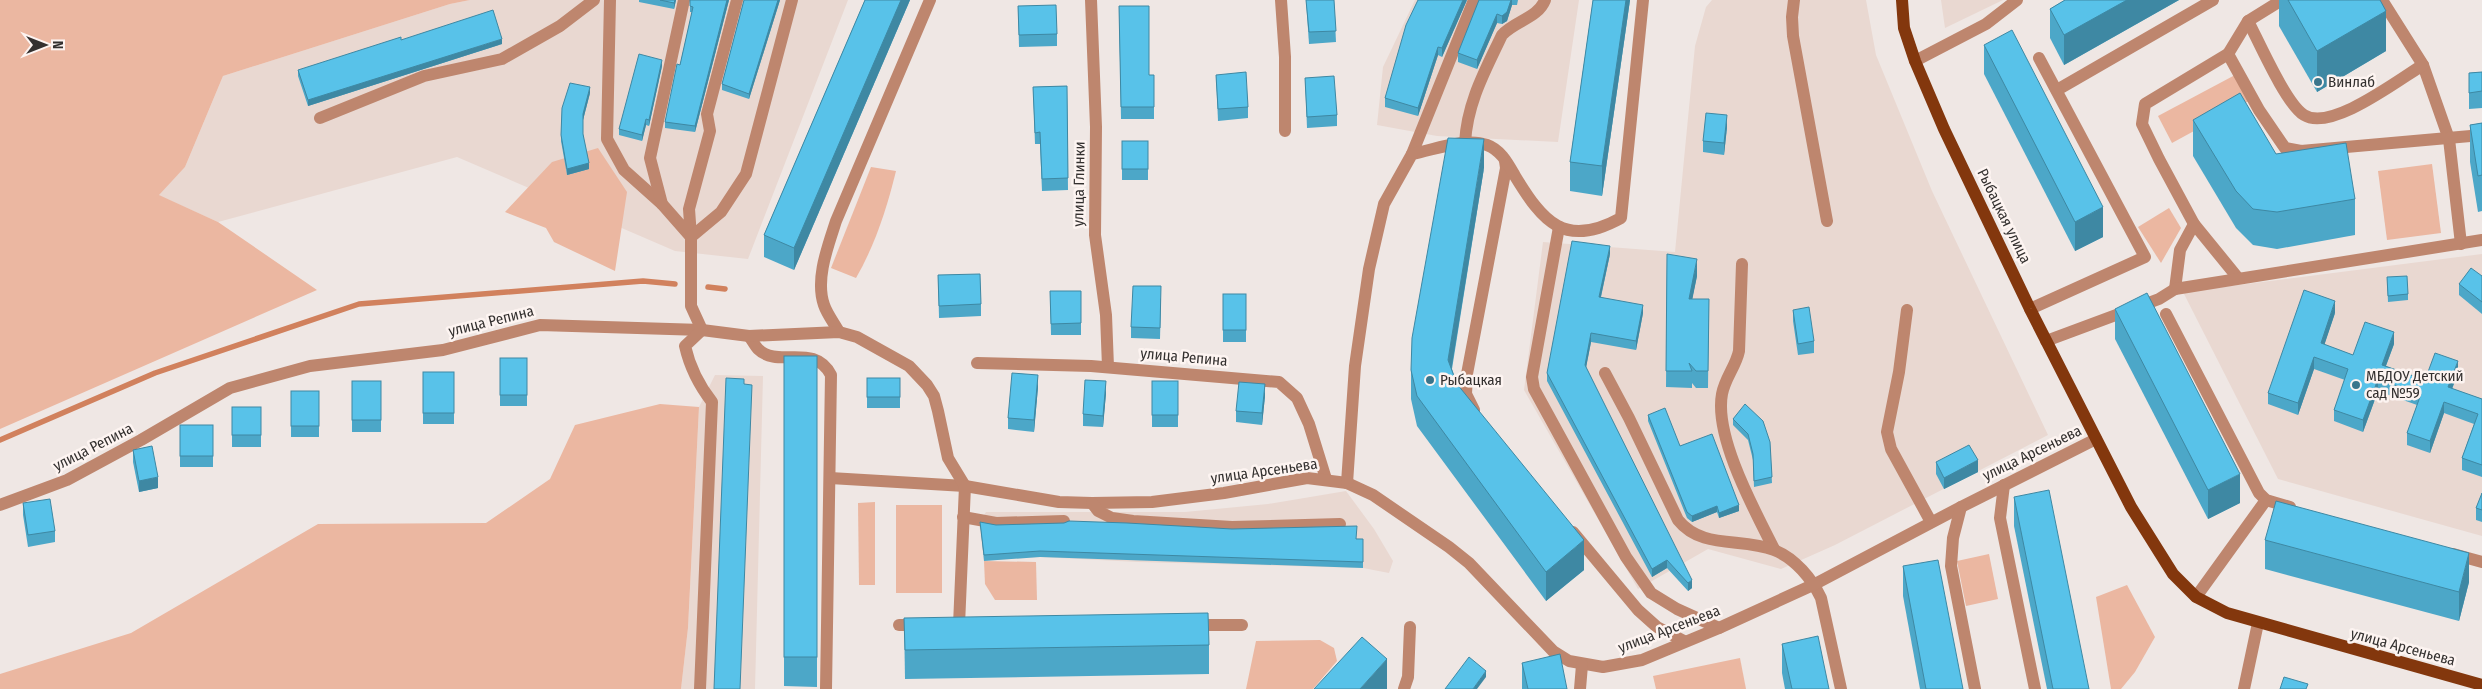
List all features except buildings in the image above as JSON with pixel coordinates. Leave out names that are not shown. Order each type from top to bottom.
[{"type":"main road","name":"Рыбацкая улица","points":[[1902,0],[1904,28],[1915,61],[1944,128],[2030,309],[2096,440]]},
{"type":"main road","name":"улица Арсеньева","points":[[2096,440],[2158,554],[2173,574],[2196,597],[2228,614],[2482,685]]},
{"type":"street","points":[[320,118],[424,76],[502,59],[560,26],[594,0]]},
{"type":"street","points":[[610,0],[607,139],[624,170],[662,204],[691,237]]},
{"type":"street","points":[[662,204],[650,158],[684,0]]},
{"type":"street","points":[[700,689],[712,402],[697,383],[689,365],[685,346],[702,330],[691,306],[689,209],[710,131],[707,114],[736,0]]},
{"type":"street","points":[[691,237],[721,212],[746,174],[792,0]]},
{"type":"street","points":[[839,332],[823,304],[821,290],[826,252],[836,221],[930,0]]},
{"type":"street","name":"улица Глинки","points":[[1091,0],[1096,127],[1095,235],[1106,315],[1108,367]]},
{"type":"street","points":[[1281,0],[1285,57],[1285,131]]},
{"type":"street","points":[[1347,483],[1355,366],[1369,269],[1384,204],[1412,154],[1474,0]]},
{"type":"street","points":[[1465,143],[1466,122],[1472,99],[1502,35],[1510,27],[1541,10],[1545,0]]},
{"type":"street","points":[[1412,154],[1465,143],[1486,145],[1497,150],[1505,159],[1531,201],[1547,221],[1559,227],[1591,232],[1621,218],[1643,0]]},
{"type":"street","points":[[1794,0],[1792,17],[1793,36],[1827,221]]},
{"type":"street","points":[[1915,61],[1986,24],[2017,0]]},
{"type":"street","points":[[2057,90],[2213,0]]},
{"type":"street","points":[[2238,278],[2194,224],[2142,124],[2146,104],[2228,54],[2248,21],[2282,0]]},
{"type":"street","points":[[2382,0],[2422,65],[2449,139],[2461,244]]},
{"type":"street","points":[[2248,21],[2290,99],[2304,116],[2324,120],[2347,112],[2422,65]]},
{"type":"street","points":[[2228,54],[2259,110],[2285,148],[2301,151],[2482,135]]},
{"type":"street","points":[[2030,309],[2145,257],[2039,58]]},
{"type":"street","points":[[1481,419],[1466,394],[1467,374],[1506,168],[1505,159]]},
{"type":"street","points":[[2175,289],[2180,250],[2194,224]]},
{"type":"street","points":[[1559,227],[1532,377],[1534,389],[1626,557],[1650,592],[1677,609],[1719,628]]},
{"type":"street","points":[[2046,341],[2158,299],[2175,289],[2482,240]]},
{"type":"street","points":[[1742,264],[1739,351],[1737,362],[1726,381],[1722,395],[1721,418],[1741,484],[1774,550]]},
{"type":"street","points":[[1907,310],[1899,372],[1887,432],[1891,449],[1932,522]]},
{"type":"street","points":[[2166,314],[2259,493],[2266,500],[2305,511]]},
{"type":"street","name":"улица Репина","points":[[0,504],[67,480],[142,440],[230,388],[310,366],[443,350],[540,325],[702,330],[750,336],[839,332],[857,337],[909,366],[927,385],[934,396],[948,458],[965,486]]},
{"type":"street","points":[[750,336],[758,350],[766,354],[817,359],[826,365],[831,376],[826,689]]},
{"type":"street","name":"улица Репина","points":[[977,363],[1108,367],[1279,382],[1297,398],[1309,424],[1326,479]]},
{"type":"street","points":[[1605,373],[1678,520],[1686,530],[1698,537],[1774,550],[1796,564],[1814,584],[1821,598],[1841,689]]},
{"type":"street","name":"улица Арсеньева","points":[[830,478],[965,486],[1059,502],[1092,503],[1152,502],[1224,493],[1308,478],[1347,483],[1373,495],[1449,547],[1468,563],[1553,651],[1569,661],[1603,667],[1620,666],[1642,660],[1719,628],[1814,584],[2004,485],[2096,440]]},
{"type":"street","points":[[2004,485],[2000,518],[2035,689]]},
{"type":"street","points":[[959,625],[965,486]]},
{"type":"street","points":[[2196,597],[2266,500]]},
{"type":"street","points":[[1092,503],[1098,511],[1112,518],[1133,521],[1232,527],[1340,524]]},
{"type":"street","points":[[1961,507],[1953,538],[1951,566],[1975,689]]},
{"type":"street","points":[[963,517],[996,523],[1064,521]]},
{"type":"street","points":[[1567,525],[1638,610],[1657,627],[1684,641]]},
{"type":"street","points":[[2445,551],[2482,562]]},
{"type":"street","points":[[2244,689],[2258,623]]},
{"type":"street","points":[[899,625],[933,625]]},
{"type":"street","points":[[1174,625],[1242,625]]},
{"type":"street","points":[[1404,689],[1408,677],[1410,627]]},
{"type":"street","points":[[1580,689],[1582,664]]},
{"type":"shaded area","points":[[0,0],[470,0],[450,4],[223,76],[185,167],[159,195],[218,222],[317,290],[0,429]]},
{"type":"shaded area","points":[[470,0],[848,0],[748,259],[675,251],[457,157],[218,222],[158,195],[185,167],[223,76],[450,4]]},
{"type":"shaded area","points":[[1415,0],[1579,0],[1558,142],[1437,136],[1377,125],[1383,67]]},
{"type":"shaded area","points":[[1712,0],[1866,0],[1876,55],[1932,191],[2048,435],[1835,545],[1781,569],[1708,549],[1638,589],[1524,390],[1543,242],[1675,252],[1695,46],[1706,7]]},
{"type":"shaded area","points":[[1941,0],[2003,0],[1945,28]]},
{"type":"shaded area","points":[[2235,75],[2249,101],[2172,143],[2158,116]]},
{"type":"shaded area","points":[[598,148],[627,192],[615,271],[554,242],[546,228],[505,212],[552,162]]},
{"type":"shaded area","points":[[2432,164],[2441,233],[2387,240],[2378,171]]},
{"type":"shaded area","points":[[871,167],[896,171],[880,226],[856,278],[831,268]]},
{"type":"shaded area","points":[[2169,208],[2181,228],[2161,263],[2138,227]]},
{"type":"shaded area","name":"МБДОУ Детский сад №59","points":[[2482,254],[2482,536],[2278,479],[2183,292]]},
{"type":"shaded area","points":[[715,375],[763,376],[755,689],[681,689],[688,628],[699,407]]},
{"type":"shaded area","points":[[660,404],[699,407],[688,628],[681,689],[0,689],[0,674],[131,633],[318,524],[486,523],[550,479],[575,425]]},
{"type":"shaded area","points":[[1346,491],[1374,529],[1393,561],[1389,573],[1363,568],[1138,562],[1040,557],[984,561],[979,523],[986,512],[1185,512],[1268,504]]},
{"type":"shaded area","points":[[875,502],[875,585],[859,585],[858,503]]},
{"type":"shaded area","points":[[896,505],[942,505],[942,593],[896,593]]},
{"type":"shaded area","points":[[1989,554],[1998,599],[1966,606],[1957,561]]},
{"type":"shaded area","points":[[984,561],[1036,562],[1037,600],[995,600],[985,584]]},
{"type":"shaded area","points":[[2127,585],[2155,637],[2135,672],[2121,689],[2111,689],[2096,597]]},
{"type":"shaded area","points":[[1320,640],[1334,648],[1337,661],[1313,689],[1246,689],[1256,641]]},
{"type":"shaded area","points":[[1740,658],[1746,689],[1656,689],[1653,676]]},
{"type":"waterway","points":[[0,440],[155,373],[359,304],[643,281],[675,284]]},
{"type":"waterway","points":[[708,287],[725,289]]},
{"type":"place","name":"Винлаб","points":[[2318,82]]},
{"type":"place","name":"Рыбацкая","points":[[1430,380]]},
{"type":"place","name":"МБДОУ Детский сад №59","points":[[2356,385]]}]
